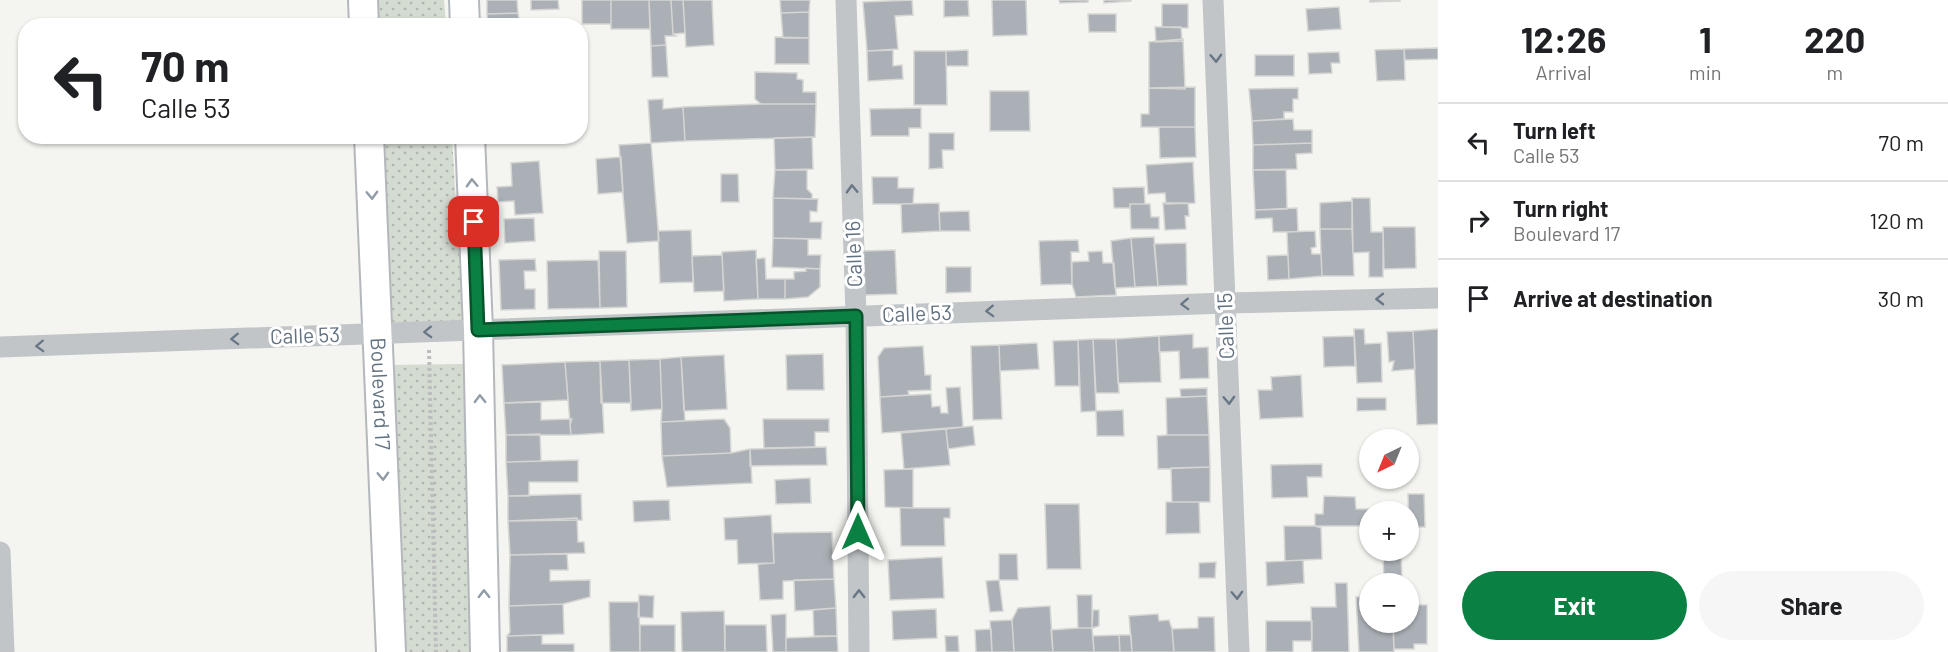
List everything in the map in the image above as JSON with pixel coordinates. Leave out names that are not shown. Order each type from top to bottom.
[{"type":"main road","points":[[363,0],[364,18]]},
{"type":"main road","points":[[464,0],[465,18]]},
{"type":"main road","name":"Boulevard 17","points":[[369,144],[391,652]]},
{"type":"main road","points":[[470,144],[478,330],[485,652]]},
{"type":"street","name":"Calle 16","points":[[846,0],[856,316],[859,652]]},
{"type":"street","name":"Calle 15","points":[[1213,0],[1239,652]]},
{"type":"street","name":"Calle 53","points":[[0,347],[1226,303],[1438,298]]},
{"type":"street","points":[[0,552],[4,652]]},
{"type":"path","points":[[429,332],[436,652]]},
{"type":"shaded area","points":[[374,0],[444,0],[445,18],[375,18]]},
{"type":"shaded area","points":[[382,144],[452,144],[463,321],[393,325]]},
{"type":"shaded area","points":[[464,364],[475,652],[396,652],[388,365]]},
{"type":"building","points":[[487,0],[517,0],[518,13],[487,14]]},
{"type":"building","points":[[531,0],[558,0],[559,9],[531,10]]},
{"type":"building","points":[[582,0],[611,0],[611,24],[588,24],[588,18],[582,18]]},
{"type":"building","points":[[611,0],[649,0],[650,29],[611,29]]},
{"type":"building","points":[[649,0],[671,0],[673,34],[676,36],[665,36],[666,45],[651,46]]},
{"type":"building","points":[[671,0],[683,0],[685,33],[673,34]]},
{"type":"building","points":[[683,0],[712,0],[714,45],[686,47]]},
{"type":"building","points":[[780,0],[810,0],[809,12],[781,13]]},
{"type":"building","points":[[912,0],[913,15],[895,16],[898,49],[867,51],[863,2]]},
{"type":"building","points":[[944,0],[968,0],[969,16],[944,17]]},
{"type":"building","points":[[992,0],[1026,0],[1027,35],[993,36]]},
{"type":"building","points":[[1059,0],[1088,0],[1088,2],[1060,3]]},
{"type":"building","points":[[1104,0],[1131,0],[1131,1],[1104,3]]},
{"type":"building","points":[[1370,0],[1400,0],[1400,1],[1370,2]]},
{"type":"building","points":[[1162,4],[1188,4],[1188,28],[1162,27]]},
{"type":"building","points":[[1339,7],[1341,29],[1308,31],[1306,9]]},
{"type":"building","points":[[809,12],[809,38],[783,38],[781,13]]},
{"type":"building","points":[[518,13],[519,18],[487,18],[487,14]]},
{"type":"building","points":[[1088,14],[1116,14],[1116,32],[1089,32]]},
{"type":"building","points":[[1155,27],[1181,27],[1182,41],[1156,42]]},
{"type":"building","points":[[775,37],[809,38],[809,64],[775,64]]},
{"type":"building","points":[[1183,39],[1185,89],[1149,88],[1149,42]]},
{"type":"building","points":[[666,45],[668,77],[652,77],[651,46]]},
{"type":"building","points":[[1438,48],[1438,59],[1405,60],[1404,49]]},
{"type":"building","points":[[1404,49],[1405,80],[1377,81],[1375,50]]},
{"type":"building","points":[[893,50],[893,66],[902,65],[903,79],[868,81],[867,51]]},
{"type":"building","points":[[968,50],[968,66],[946,66],[946,51]]},
{"type":"building","points":[[914,51],[946,51],[947,105],[914,105]]},
{"type":"building","points":[[1339,52],[1340,63],[1331,63],[1332,73],[1309,74],[1308,53]]},
{"type":"building","points":[[1255,55],[1294,55],[1294,76],[1255,76]]},
{"type":"building","points":[[755,72],[797,73],[797,79],[803,80],[803,92],[816,92],[816,104],[761,104],[755,99]]},
{"type":"building","points":[[1195,87],[1195,127],[1141,127],[1141,114],[1149,114],[1149,88]]},
{"type":"building","points":[[1298,88],[1298,99],[1293,99],[1293,112],[1284,112],[1284,119],[1252,121],[1249,89]]},
{"type":"building","points":[[990,91],[1029,91],[1030,131],[990,131]]},
{"type":"building","points":[[663,99],[663,109],[683,107],[685,141],[651,143],[648,100]]},
{"type":"building","points":[[816,104],[815,137],[685,141],[683,107]]},
{"type":"building","points":[[921,108],[921,128],[909,128],[909,136],[871,136],[870,109]]},
{"type":"building","points":[[1293,119],[1294,130],[1312,130],[1312,143],[1253,145],[1252,121]]},
{"type":"building","points":[[1159,127],[1195,127],[1196,157],[1160,158]]},
{"type":"building","points":[[929,133],[954,133],[954,150],[942,150],[943,168],[929,169]]},
{"type":"building","points":[[812,137],[813,169],[775,170],[774,138]]},
{"type":"building","points":[[651,143],[659,241],[627,243],[619,145]]},
{"type":"building","points":[[1312,143],[1312,153],[1296,154],[1297,169],[1253,170],[1253,145]]},
{"type":"building","points":[[621,157],[623,192],[598,194],[596,159]]},
{"type":"building","points":[[539,161],[543,213],[515,215],[514,201],[498,202],[497,187],[512,186],[511,163]]},
{"type":"building","points":[[1193,162],[1195,203],[1166,204],[1165,193],[1148,194],[1146,165]]},
{"type":"building","points":[[775,170],[807,170],[807,189],[812,194],[812,199],[773,198]]},
{"type":"building","points":[[1253,170],[1286,170],[1287,209],[1255,210]]},
{"type":"building","points":[[721,174],[738,174],[739,202],[721,202]]},
{"type":"building","points":[[872,177],[898,177],[898,188],[914,188],[913,204],[873,204]]},
{"type":"building","points":[[1144,187],[1145,204],[1130,204],[1130,208],[1114,208],[1113,188]]},
{"type":"building","points":[[773,198],[818,199],[817,212],[810,211],[810,222],[822,222],[821,239],[773,238]]},
{"type":"building","points":[[1352,198],[1370,198],[1371,232],[1383,232],[1383,277],[1369,277],[1369,252],[1353,253]]},
{"type":"building","points":[[1352,201],[1352,229],[1320,229],[1320,203]]},
{"type":"building","points":[[939,203],[940,231],[902,233],[901,204]]},
{"type":"building","points":[[1163,203],[1188,203],[1189,216],[1185,216],[1186,229],[1165,230]]},
{"type":"building","points":[[1130,204],[1150,204],[1151,217],[1159,217],[1159,229],[1131,229]]},
{"type":"building","points":[[1297,208],[1298,232],[1273,232],[1272,218],[1255,219],[1255,210]]},
{"type":"building","points":[[969,211],[970,231],[940,231],[939,212]]},
{"type":"building","points":[[534,218],[535,241],[505,243],[504,219]]},
{"type":"building","points":[[1383,227],[1415,227],[1416,268],[1384,269]]},
{"type":"building","points":[[1320,229],[1352,229],[1354,276],[1322,276]]},
{"type":"building","points":[[691,230],[693,282],[660,283],[658,231]]},
{"type":"building","points":[[1315,231],[1316,247],[1311,248],[1312,254],[1321,254],[1322,276],[1289,279],[1287,232]]},
{"type":"building","points":[[1154,237],[1158,286],[1135,287],[1131,238]]},
{"type":"building","points":[[773,238],[808,239],[808,255],[821,255],[820,269],[772,267]]},
{"type":"building","points":[[1131,238],[1135,287],[1115,288],[1111,241]]},
{"type":"building","points":[[1078,240],[1079,252],[1071,252],[1072,284],[1041,285],[1039,241]]},
{"type":"building","points":[[1186,243],[1187,285],[1158,286],[1154,244]]},
{"type":"building","points":[[756,250],[758,299],[724,301],[722,252]]},
{"type":"building","points":[[895,250],[897,294],[865,295],[863,251]]},
{"type":"building","points":[[599,251],[626,251],[627,307],[600,308]]},
{"type":"building","points":[[1102,251],[1103,263],[1114,263],[1116,295],[1076,297],[1072,284],[1072,262],[1089,261],[1088,252]]},
{"type":"building","points":[[722,255],[724,291],[694,292],[692,256]]},
{"type":"building","points":[[1288,255],[1289,279],[1268,280],[1267,256]]},
{"type":"building","points":[[765,258],[766,279],[785,279],[785,299],[758,299],[756,259]]},
{"type":"building","points":[[535,259],[536,271],[524,271],[525,289],[535,289],[535,309],[501,310],[499,260]]},
{"type":"building","points":[[598,260],[600,308],[548,309],[547,261]]},
{"type":"building","points":[[946,267],[971,267],[971,292],[946,293]]},
{"type":"building","points":[[805,268],[820,269],[820,287],[808,297],[785,299],[785,279],[794,279],[794,272],[806,271]]},
{"type":"building","points":[[1354,329],[1364,329],[1365,344],[1381,343],[1382,382],[1357,383]]},
{"type":"building","points":[[1438,329],[1438,424],[1417,425],[1413,331]]},
{"type":"building","points":[[1413,331],[1415,369],[1392,371],[1394,361],[1389,362],[1387,332]]},
{"type":"building","points":[[1193,334],[1193,348],[1208,347],[1209,378],[1180,379],[1179,351],[1159,352],[1159,336]]},
{"type":"building","points":[[1159,336],[1161,382],[1118,383],[1116,339]]},
{"type":"building","points":[[1354,336],[1355,366],[1324,367],[1323,337]]},
{"type":"building","points":[[1093,339],[1096,411],[1081,412],[1078,340]]},
{"type":"building","points":[[1093,339],[1116,339],[1119,393],[1096,393]]},
{"type":"building","points":[[1078,340],[1079,386],[1055,386],[1053,341]]},
{"type":"building","points":[[1037,343],[1039,369],[1000,371],[999,345]]},
{"type":"building","points":[[999,345],[1002,419],[973,420],[971,346]]},
{"type":"building","points":[[923,346],[925,375],[931,375],[931,390],[908,391],[909,395],[880,397],[878,357],[884,348]]},
{"type":"building","points":[[823,354],[824,390],[787,390],[786,355]]},
{"type":"building","points":[[724,355],[727,409],[684,411],[681,357]]},
{"type":"building","points":[[681,357],[685,421],[661,422],[660,359]]},
{"type":"building","points":[[660,359],[662,409],[631,411],[629,360]]},
{"type":"building","points":[[629,360],[631,403],[601,403],[600,361]]},
{"type":"building","points":[[600,361],[604,433],[571,435],[565,362]]},
{"type":"building","points":[[565,362],[568,400],[504,403],[502,365]]},
{"type":"building","points":[[1301,375],[1303,417],[1260,419],[1258,390],[1272,390],[1271,377]]},
{"type":"building","points":[[960,387],[963,427],[882,433],[880,397],[931,394],[932,407],[940,406],[941,413],[948,413],[946,388]]},
{"type":"building","points":[[1207,388],[1207,396],[1181,397],[1180,389]]},
{"type":"building","points":[[1207,396],[1209,435],[1167,435],[1166,398]]},
{"type":"building","points":[[1357,398],[1386,398],[1386,410],[1357,411]]},
{"type":"building","points":[[541,402],[541,420],[572,419],[571,435],[506,435],[504,403]]},
{"type":"building","points":[[1123,410],[1124,436],[1097,436],[1096,411]]},
{"type":"building","points":[[724,419],[730,428],[731,453],[662,456],[661,422]]},
{"type":"building","points":[[763,419],[829,419],[829,432],[815,432],[815,447],[764,448]]},
{"type":"building","points":[[973,426],[975,445],[948,449],[946,429]]},
{"type":"building","points":[[946,429],[950,465],[904,469],[901,433]]},
{"type":"building","points":[[540,434],[541,461],[506,462],[506,435]]},
{"type":"building","points":[[1209,435],[1210,467],[1158,469],[1157,436]]},
{"type":"building","points":[[826,447],[827,465],[750,466],[750,449]]},
{"type":"building","points":[[750,449],[752,483],[667,487],[662,456],[731,453]]},
{"type":"building","points":[[578,460],[578,482],[529,482],[529,496],[508,496],[506,462]]},
{"type":"building","points":[[1322,464],[1322,477],[1307,477],[1308,497],[1272,498],[1271,465]]},
{"type":"building","points":[[1210,467],[1210,502],[1172,502],[1171,468]]},
{"type":"building","points":[[913,469],[913,508],[885,507],[884,470]]},
{"type":"building","points":[[810,478],[811,503],[776,504],[775,480]]},
{"type":"building","points":[[581,494],[582,520],[508,521],[508,496]]},
{"type":"building","points":[[1408,494],[1424,494],[1425,527],[1419,527],[1419,501],[1408,501]]},
{"type":"building","points":[[1324,496],[1355,497],[1356,509],[1359,509],[1359,526],[1315,526],[1315,514],[1323,514]]},
{"type":"building","points":[[669,500],[670,520],[634,522],[633,501]]},
{"type":"building","points":[[1166,502],[1199,502],[1200,533],[1166,534]]},
{"type":"building","points":[[1045,504],[1079,504],[1081,569],[1047,569]]},
{"type":"building","points":[[900,508],[950,508],[950,518],[944,518],[945,546],[901,546]]},
{"type":"building","points":[[771,515],[774,563],[738,564],[737,540],[725,540],[724,518]]},
{"type":"building","points":[[577,518],[578,542],[584,542],[585,553],[510,555],[508,521]]},
{"type":"building","points":[[1284,526],[1321,528],[1322,559],[1285,561]]},
{"type":"building","points":[[832,532],[834,579],[783,581],[783,599],[760,600],[758,564],[774,563],[773,533]]},
{"type":"building","points":[[567,554],[568,570],[550,570],[550,581],[590,580],[590,597],[563,604],[509,606],[510,555]]},
{"type":"building","points":[[999,554],[1017,554],[1018,580],[999,580]]},
{"type":"building","points":[[942,557],[944,598],[890,600],[888,560]]},
{"type":"building","points":[[1303,560],[1304,583],[1267,586],[1266,562]]},
{"type":"building","points":[[1383,561],[1401,561],[1402,573],[1384,573]]},
{"type":"building","points":[[1216,562],[1215,578],[1199,578],[1199,563]]},
{"type":"building","points":[[834,579],[836,608],[795,611],[794,580]]},
{"type":"building","points":[[999,580],[1003,611],[990,612],[986,581]]},
{"type":"building","points":[[1335,583],[1347,583],[1349,652],[1312,652],[1311,607],[1336,607]]},
{"type":"building","points":[[639,595],[654,596],[653,618],[638,617]]},
{"type":"building","points":[[1077,595],[1092,595],[1092,628],[1078,628]]},
{"type":"building","points":[[1356,597],[1359,597],[1359,633],[1393,633],[1394,652],[1359,652]]},
{"type":"building","points":[[609,602],[639,602],[640,652],[610,652]]},
{"type":"building","points":[[563,604],[564,634],[507,636],[510,632],[509,606]]},
{"type":"building","points":[[1419,605],[1427,605],[1427,644],[1414,644],[1414,649],[1394,649],[1393,633],[1419,633]]},
{"type":"building","points":[[1050,606],[1053,652],[1014,652],[1012,620],[1018,608]]},
{"type":"building","points":[[836,608],[837,636],[814,636],[813,610]]},
{"type":"building","points":[[936,609],[937,638],[893,640],[892,611]]},
{"type":"building","points":[[1093,610],[1099,610],[1099,626],[1092,628]]},
{"type":"building","points":[[724,611],[725,652],[682,652],[681,612]]},
{"type":"building","points":[[786,614],[786,652],[773,652],[771,615]]},
{"type":"building","points":[[1158,614],[1159,621],[1169,620],[1174,652],[1132,652],[1129,616]]},
{"type":"building","points":[[1198,617],[1214,617],[1215,652],[1174,652],[1172,629],[1198,628]]},
{"type":"building","points":[[1012,620],[1014,652],[992,652],[990,621]]},
{"type":"building","points":[[1266,621],[1312,621],[1312,641],[1293,641],[1293,652],[1266,652]]},
{"type":"building","points":[[640,625],[675,625],[675,652],[640,652]]},
{"type":"building","points":[[725,625],[766,625],[767,652],[725,652]]},
{"type":"building","points":[[1092,628],[1094,652],[1053,652],[1051,630]]},
{"type":"building","points":[[991,629],[992,652],[976,652],[975,630]]},
{"type":"building","points":[[542,635],[542,644],[574,644],[574,652],[507,652],[507,636]]},
{"type":"building","points":[[1119,635],[1120,652],[1094,652],[1093,636]]},
{"type":"building","points":[[1119,635],[1131,635],[1132,652],[1120,652]]},
{"type":"building","points":[[837,636],[838,652],[786,652],[786,638]]},
{"type":"building","points":[[945,636],[958,636],[959,652],[946,652]]},
{"type":"route","points":[[474,222],[478,330],[856,316],[858,532]]}]
